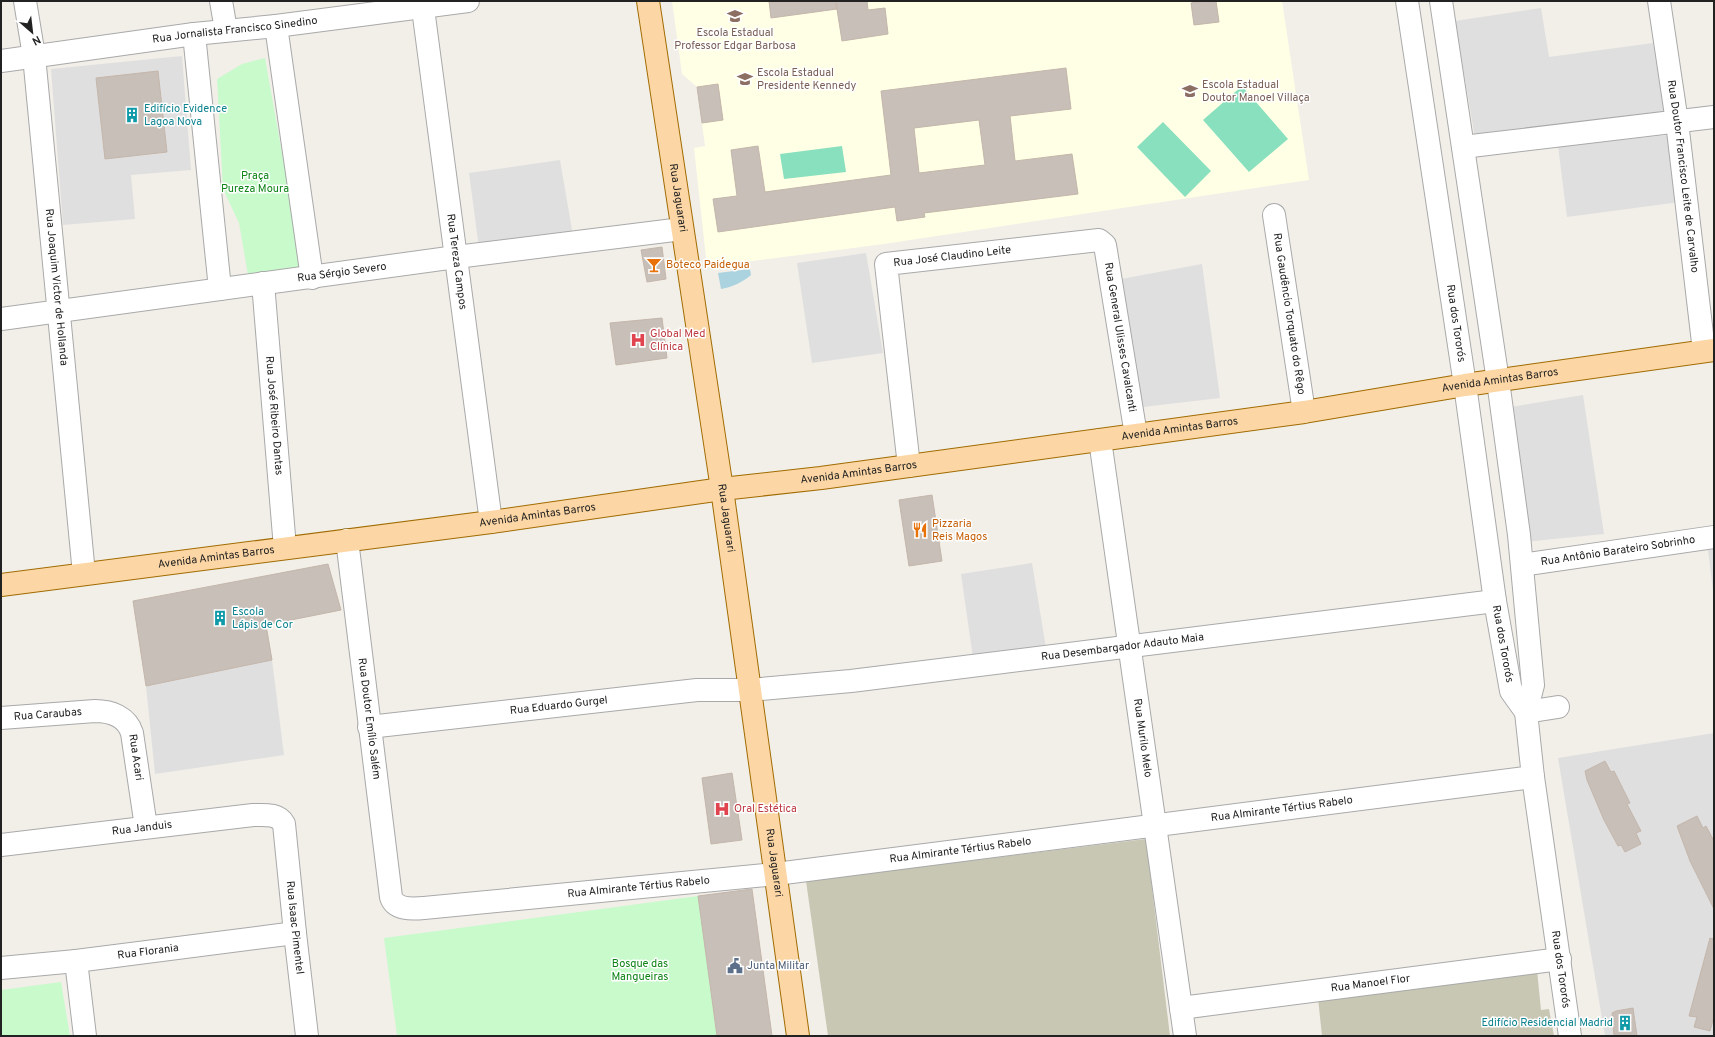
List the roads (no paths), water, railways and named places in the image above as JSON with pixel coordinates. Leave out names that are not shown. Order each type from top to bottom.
[{"type":"main road","name":"Rua Jaguarari","points":[[648,1],[722,489],[798,1036]]},
{"type":"main road","name":"Avenida Amintas Barros","points":[[1,585],[491,522],[722,489],[821,478],[1100,440],[1304,412],[1465,385],[1709,351]]},
{"type":"street","name":"Rua Joaquim Victor de Hollanda","points":[[24,1],[34,56],[84,574]]},
{"type":"street","points":[[221,1],[226,30]]},
{"type":"street","name":"Rua Jornalista Francisco Sinedino","points":[[1,61],[194,34],[276,26],[422,4],[468,1]]},
{"type":"street","name":"Rua dos Tororós","points":[[1407,1],[1488,540],[1495,601],[1511,691],[1526,712]]},
{"type":"street","name":"Rua dos Tororós","points":[[1441,1],[1498,381],[1519,535],[1533,685],[1526,712],[1533,778],[1570,1036]]},
{"type":"street","name":"Rua Doutor Francisco Leite de Carvalho","points":[[1659,1],[1709,351]]},
{"type":"street","name":"Rua Tereza Campos","points":[[422,4],[491,522]]},
{"type":"street","points":[[276,26],[312,278]]},
{"type":"street","points":[[194,34],[220,289]]},
{"type":"street","points":[[1463,148],[1714,117]]},
{"type":"street","name":"Rua Gaudêncio Torquato do Rêgo","points":[[1274,215],[1304,412]]},
{"type":"street","name":"Rua Sérgio Severo","points":[[1,319],[263,283],[312,278],[456,257],[682,229]]},
{"type":"street","name":"Rua General Ulisses Cavalcanti","points":[[1102,241],[1105,245],[1136,435]]},
{"type":"street","name":"Rua José Claudino Leite","points":[[909,466],[886,264],[1102,241]]},
{"type":"street","name":"Rua José Ribeiro Dantas","points":[[263,283],[285,548]]},
{"type":"street","name":"Rua Murilo Melo","points":[[1100,440],[1185,1036]]},
{"type":"street","points":[[1488,540],[1519,535]]},
{"type":"street","name":"Rua Antônio Barateiro Sobrinho","points":[[1522,565],[1714,537]]},
{"type":"street","name":"Rua Doutor Emílio Salém","points":[[347,540],[390,897]]},
{"type":"street","name":"Rua Desembargador Adauto Maia","points":[[750,690],[851,681],[1495,601]]},
{"type":"street","name":"Rua Eduardo Gurgel","points":[[369,727],[697,690],[750,690]]},
{"type":"street","points":[[1526,712],[1558,707]]},
{"type":"street","name":"Rua Caraubas","points":[[1,718],[95,711]]},
{"type":"street","name":"Rua Acari","points":[[95,711],[115,714],[126,722],[130,729],[146,827]]},
{"type":"street","name":"Rua Almirante Tértius Rabelo","points":[[390,897],[393,902],[403,907],[424,908],[776,874],[1533,778]]},
{"type":"street","name":"Rua Janduis","points":[[1,845],[253,815],[272,816],[282,820]]},
{"type":"street","name":"Rua Isaac Pimentel","points":[[282,820],[284,824],[307,1036]]},
{"type":"street","name":"Rua Florania","points":[[1,968],[76,961],[295,933]]},
{"type":"street","name":"Rua Manoel Flor","points":[[1181,1008],[1560,959]]},
{"type":"street","points":[[76,961],[85,1036]]},
{"type":"water","points":[[750,269],[751,275],[745,280],[733,286],[721,289],[718,273]]},
{"type":"place","name":"Escola Estadual Professor Edgar Barbosa","points":[[735,16]]},
{"type":"place","name":"Escola Estadual Presidente Kennedy","points":[[745,79]]},
{"type":"place","name":"Escola Estadual Doutor Manoel Villaça","points":[[1190,91]]},
{"type":"place","name":"Edifício Evidence Lagoa Nova","points":[[132,115]]},
{"type":"place","name":"Boteco Paid´egua","points":[[654,265]]},
{"type":"place","name":"Global Med Clínica","points":[[638,340]]},
{"type":"place","name":"Pizzaria Reis Magos","points":[[920,530]]},
{"type":"place","name":"Escola Lápis de Cor","points":[[220,618]]},
{"type":"place","name":"Oral Estética","points":[[722,809]]},
{"type":"place","name":"Junta Militar","points":[[735,966]]},
{"type":"place","name":"Edifício Residencial Madrid","points":[[1625,1023]]},
{"type":"park label","name":"Praça Pureza Moura","points":[[255,182]]},
{"type":"park label","name":"Bosque das Mangueiras","points":[[640,970]]}]
